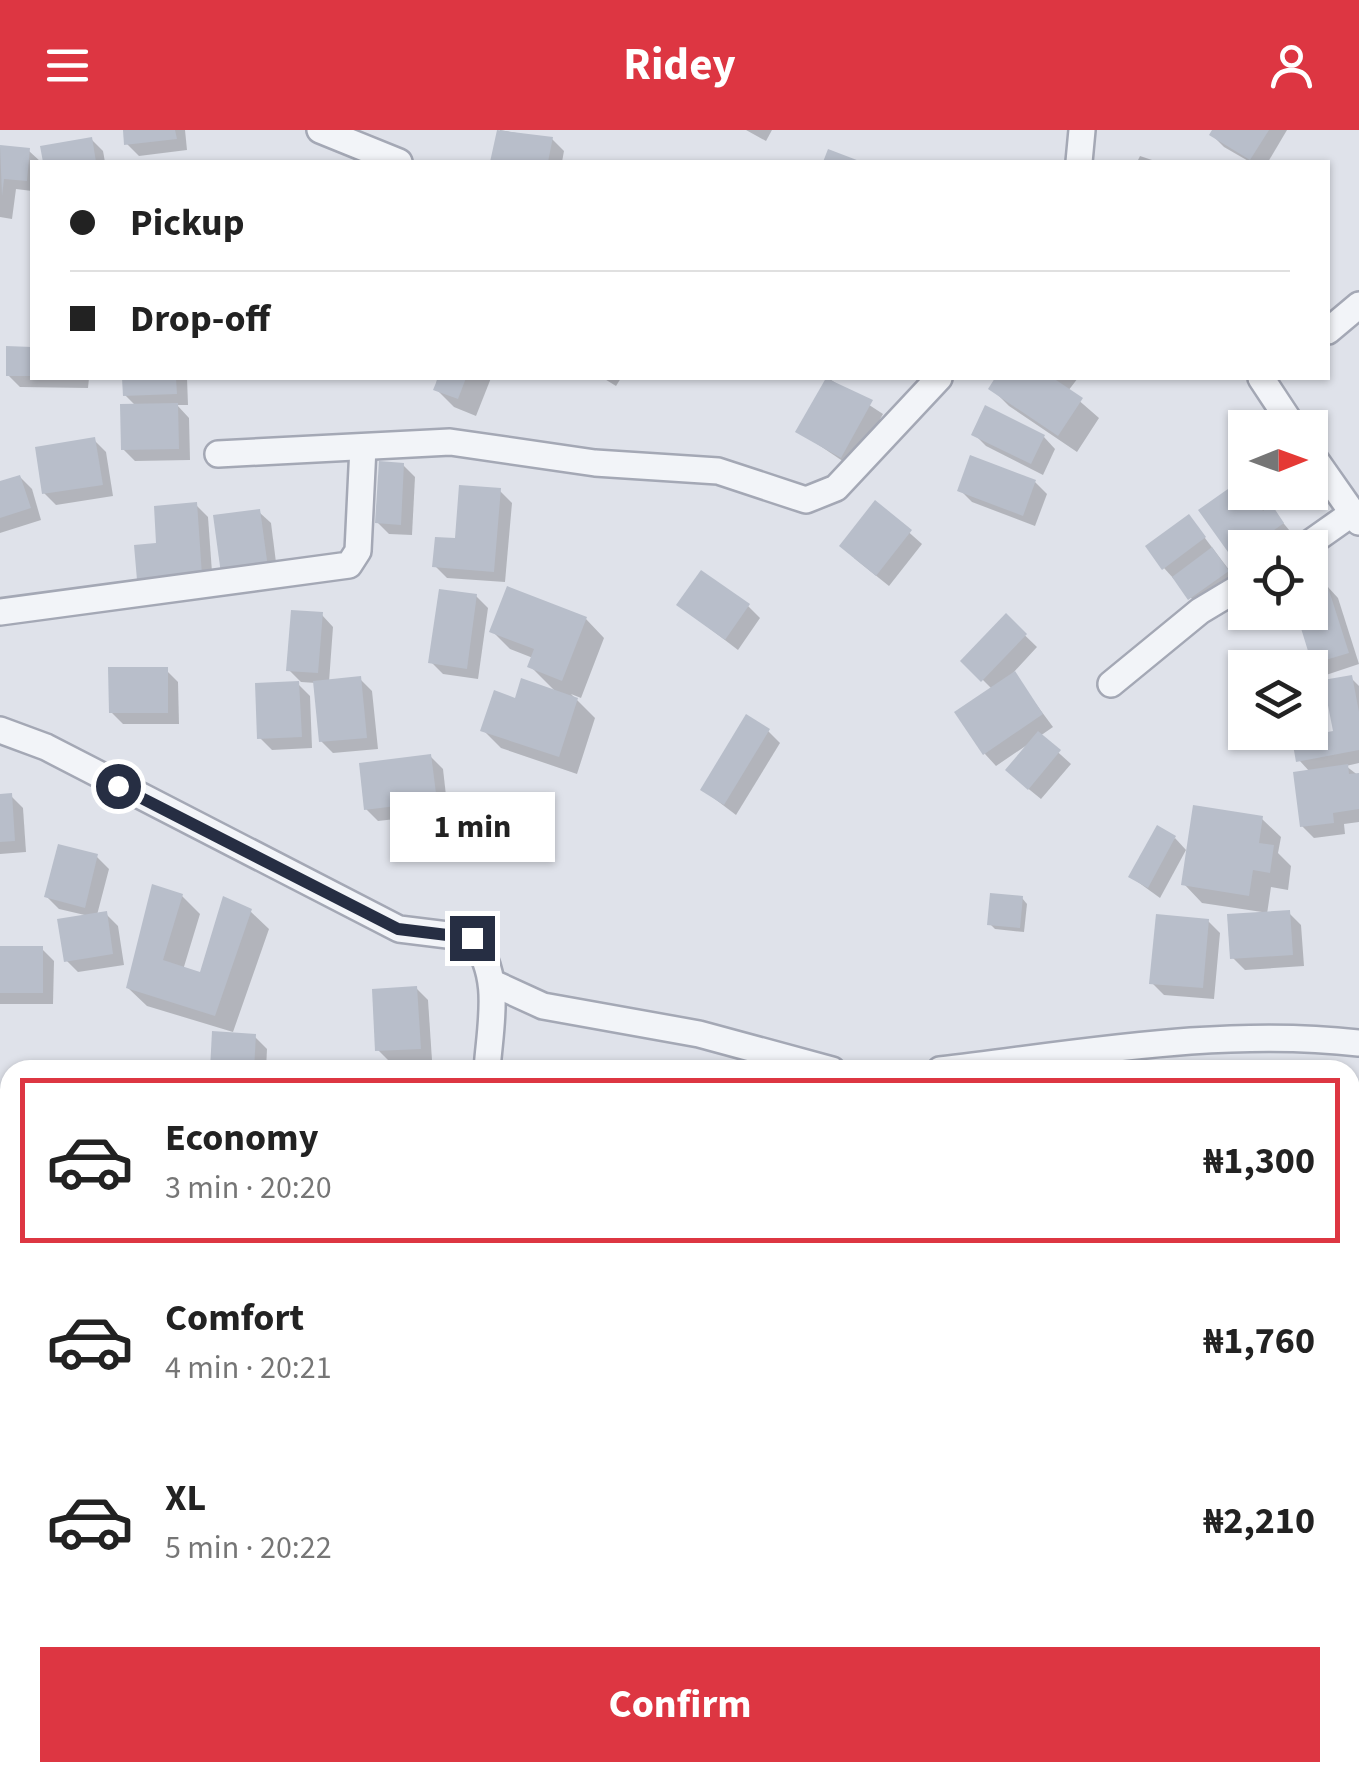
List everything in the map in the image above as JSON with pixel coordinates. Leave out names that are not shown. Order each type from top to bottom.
[{"type":"street","points":[[320,130],[393,160]]},
{"type":"street","points":[[1079,160],[1082,130]]},
{"type":"street","points":[[1330,328],[1359,305]]},
{"type":"street","points":[[218,454],[450,442],[594,463],[718,471],[806,500],[836,488],[936,380]]},
{"type":"street","points":[[1263,380],[1282,410]]},
{"type":"street","points":[[0,612],[349,564],[358,551],[363,447]]},
{"type":"street","points":[[1328,477],[1356,517],[1328,533]]},
{"type":"street","points":[[1111,684],[1200,610],[1228,594]]},
{"type":"street","points":[[0,730],[46,747],[398,929],[472,938],[484,952],[493,984],[488,1060]]},
{"type":"street","points":[[493,984],[543,1006],[699,1034],[795,1060]]},
{"type":"street","points":[[1024,1060],[1176,1042],[1316,1038],[1359,1043]]},
{"type":"building","points":[[123,130],[175,130],[177,139],[124,145]]},
{"type":"building","points":[[497,130],[553,137],[548,160],[490,160]]},
{"type":"building","points":[[1212,130],[1269,130],[1250,160],[1209,135]]},
{"type":"building","points":[[92,137],[96,160],[43,160],[40,146]]},
{"type":"building","points":[[0,145],[30,148],[27,181],[4,179],[2,196]]},
{"type":"building","points":[[828,149],[857,160],[824,160]]},
{"type":"building","points":[[6,346],[30,347],[30,376],[6,376]]},
{"type":"building","points":[[122,380],[176,380],[177,394],[123,396]]},
{"type":"building","points":[[437,380],[465,380],[458,399],[433,390]]},
{"type":"building","points":[[825,380],[873,400],[841,458],[795,432]]},
{"type":"building","points":[[994,380],[1056,380],[1083,398],[1058,436],[988,389]]},
{"type":"building","points":[[178,403],[179,449],[121,450],[120,404]]},
{"type":"building","points":[[985,405],[1045,435],[1031,464],[971,435]]},
{"type":"building","points":[[95,437],[103,485],[42,494],[35,447]]},
{"type":"building","points":[[970,455],[1036,480],[1023,516],[957,491]]},
{"type":"building","points":[[379,461],[404,463],[401,525],[375,523]]},
{"type":"building","points":[[20,475],[31,508],[0,518],[0,481]]},
{"type":"building","points":[[459,485],[501,488],[494,572],[432,567],[435,537],[455,538]]},
{"type":"building","points":[[1228,489],[1228,510],[1275,510],[1284,523],[1274,530],[1228,530],[1228,552],[1198,510]]},
{"type":"building","points":[[875,500],[912,530],[876,576],[839,546]]},
{"type":"building","points":[[197,502],[202,575],[137,580],[134,545],[156,543],[154,506]]},
{"type":"building","points":[[260,509],[269,575],[222,581],[213,515]]},
{"type":"building","points":[[1189,514],[1206,537],[1162,570],[1145,546]]},
{"type":"building","points":[[1212,547],[1228,570],[1188,600],[1172,577]]},
{"type":"building","points":[[701,570],[750,604],[725,640],[676,605]]},
{"type":"building","points":[[507,586],[587,617],[562,681],[527,667],[534,649],[489,632]]},
{"type":"building","points":[[1328,587],[1349,653],[1328,659],[1328,650],[1308,650],[1302,630],[1328,630]]},
{"type":"building","points":[[439,589],[477,594],[467,669],[428,663]]},
{"type":"building","points":[[291,610],[323,612],[318,673],[286,671]]},
{"type":"building","points":[[1006,613],[1027,634],[981,682],[960,661]]},
{"type":"building","points":[[108,667],[168,667],[168,713],[109,713]]},
{"type":"building","points":[[1015,671],[1043,714],[983,755],[954,712]]},
{"type":"building","points":[[1352,675],[1359,712],[1359,750],[1296,762],[1294,750],[1328,750],[1328,732],[1333,731],[1328,679]]},
{"type":"building","points":[[361,676],[367,738],[319,742],[313,681]]},
{"type":"building","points":[[521,678],[578,698],[559,757],[480,731],[494,690],[515,698]]},
{"type":"building","points":[[299,681],[302,737],[257,739],[255,683]]},
{"type":"building","points":[[746,714],[770,729],[724,805],[700,790]]},
{"type":"building","points":[[1038,731],[1061,750],[1028,790],[1005,770]]},
{"type":"building","points":[[431,754],[437,801],[364,810],[359,763]]},
{"type":"building","points":[[1348,764],[1349,774],[1359,773],[1359,809],[1333,813],[1334,823],[1300,827],[1293,772]]},
{"type":"building","points":[[12,793],[15,841],[0,842],[0,794]]},
{"type":"building","points":[[1193,805],[1263,816],[1259,843],[1274,845],[1270,873],[1253,870],[1249,896],[1181,885]]},
{"type":"building","points":[[1157,825],[1176,836],[1148,888],[1128,877]]},
{"type":"building","points":[[58,844],[98,854],[85,908],[44,897]]},
{"type":"building","points":[[152,884],[183,894],[163,960],[200,972],[223,896],[252,909],[215,1016],[126,988]]},
{"type":"building","points":[[990,893],[1023,896],[1020,928],[987,925]]},
{"type":"building","points":[[1290,910],[1293,955],[1230,959],[1227,914]]},
{"type":"building","points":[[107,911],[113,954],[64,962],[57,919]]},
{"type":"building","points":[[1156,914],[1209,919],[1203,988],[1149,984]]},
{"type":"building","points":[[0,946],[43,946],[43,993],[0,993]]},
{"type":"building","points":[[417,986],[421,1049],[375,1051],[372,989]]},
{"type":"building","points":[[212,1031],[256,1034],[255,1060],[211,1060]]},
{"type":"route","points":[[118,786],[398,929],[472,938]]}]
